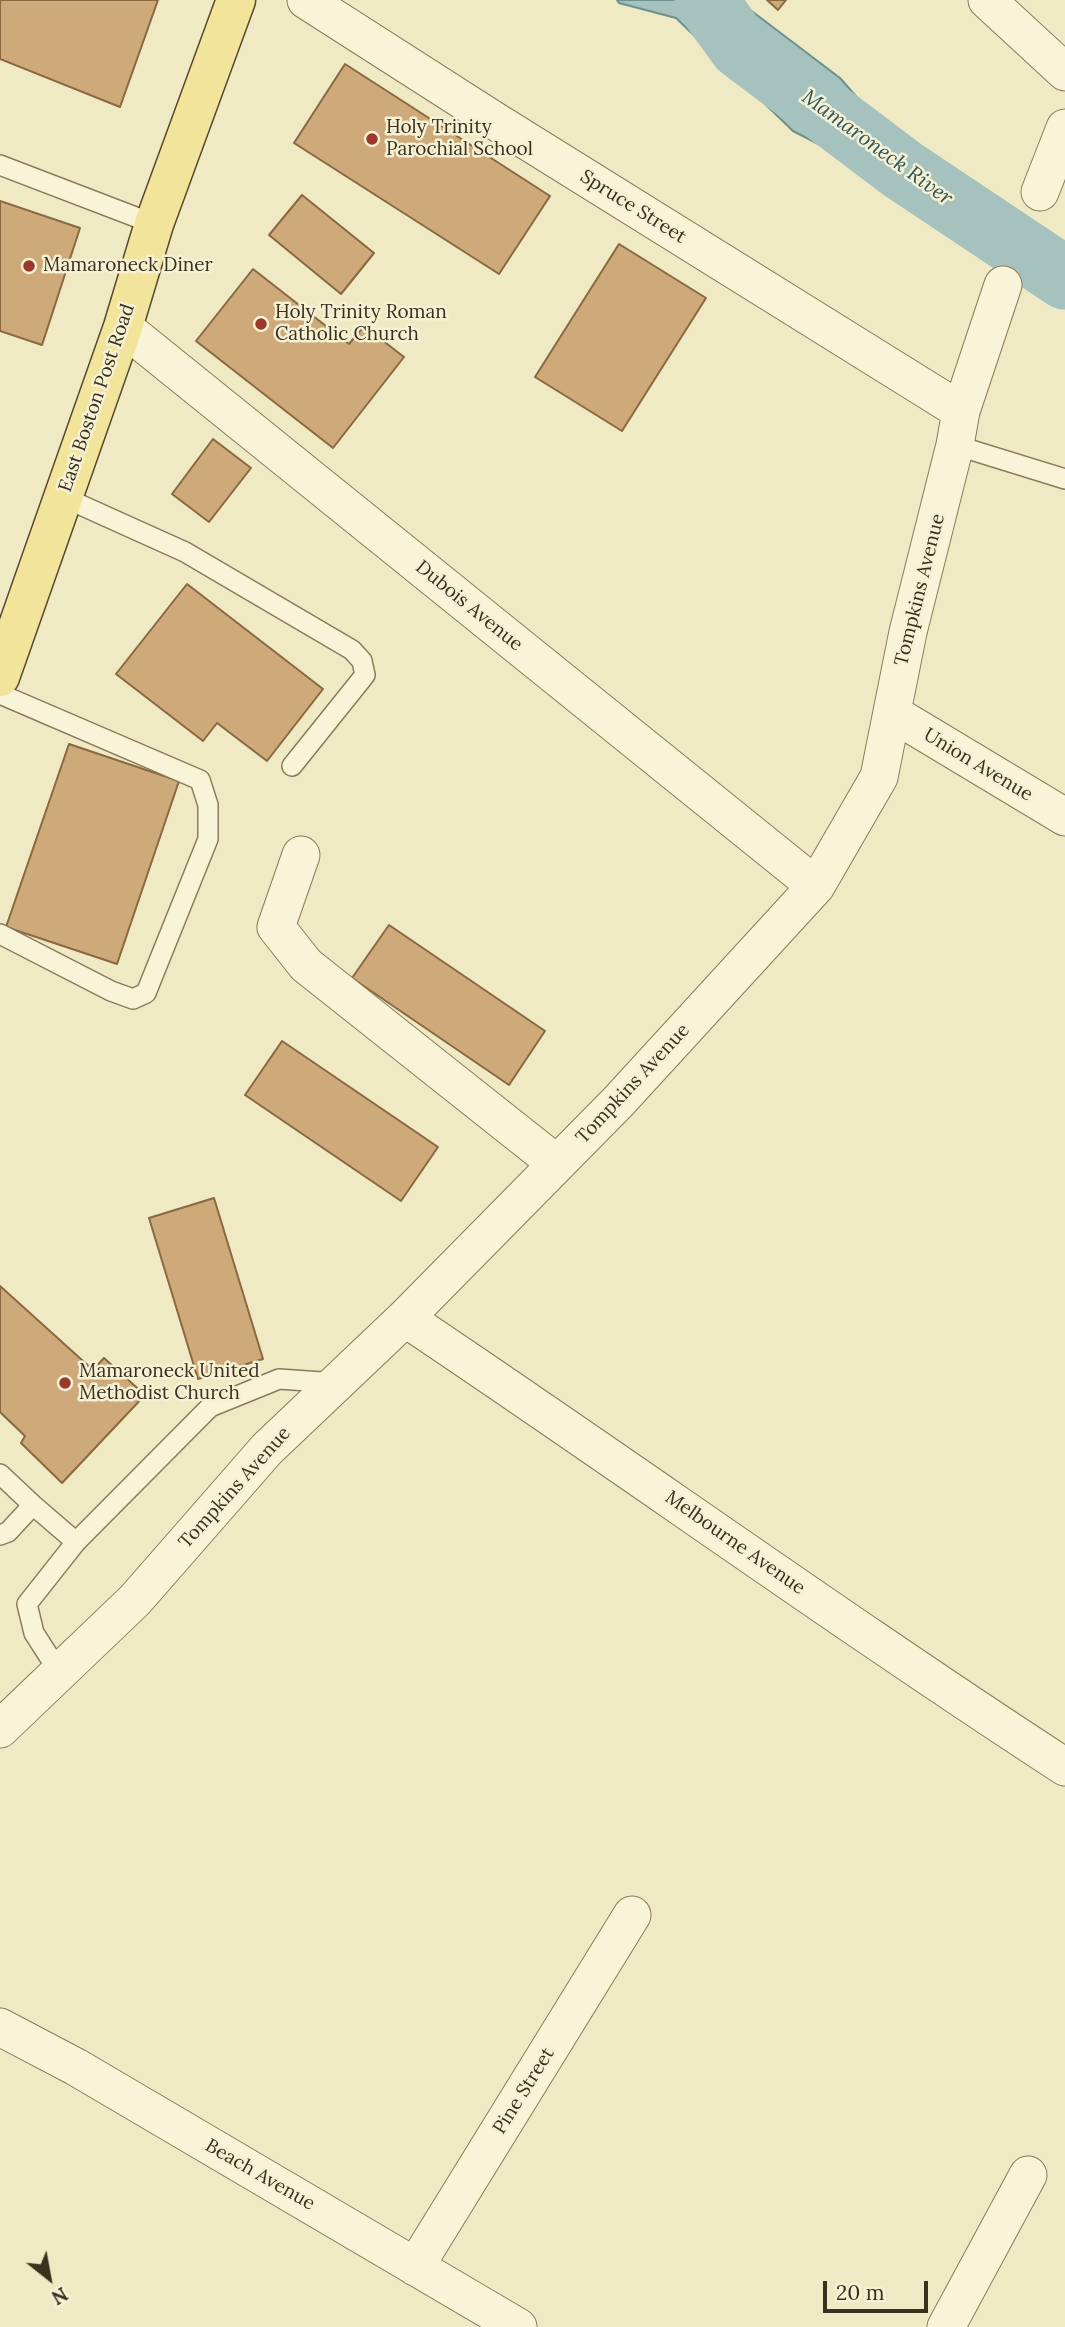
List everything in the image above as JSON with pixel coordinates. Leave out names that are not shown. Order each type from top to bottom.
[{"type":"main road","name":"East Boston Post Road","points":[[0,677],[122,327],[154,224],[236,0]]},
{"type":"street","name":"Spruce Street","points":[[306,0],[495,121],[958,428]]},
{"type":"street","points":[[987,0],[1065,72]]},
{"type":"street","points":[[1040,192],[1065,128]]},
{"type":"street","name":"Tompkins Avenue","points":[[0,1729],[135,1600],[267,1449],[405,1318],[618,1102],[816,886],[879,777],[908,632],[958,428],[1003,285]]},
{"type":"street","name":"Dubois Avenue","points":[[122,327],[816,886]]},
{"type":"street","name":"Union Avenue","points":[[892,713],[1065,817]]},
{"type":"street","points":[[301,855],[276,927],[306,965],[557,1164]]},
{"type":"street","name":"Melbourne Avenue","points":[[405,1318],[954,1695],[1065,1767]]},
{"type":"street","name":"Pine Street","points":[[415,2267],[632,1915]]},
{"type":"street","name":"Beach Avenue","points":[[0,2027],[76,2067],[518,2327]]},
{"type":"street","points":[[946,2327],[1028,2175]]},
{"type":"lane","points":[[0,166],[154,224]]},
{"type":"lane","points":[[958,428],[1065,479]]},
{"type":"lane","points":[[63,497],[185,552],[352,650],[362,661],[365,675],[292,766]]},
{"type":"lane","points":[[0,694],[200,780],[208,804],[208,839],[146,993],[133,999],[111,991],[0,934]]},
{"type":"lane","points":[[59,1672],[34,1633],[27,1604],[76,1542],[210,1407],[279,1379],[336,1383]]},
{"type":"lane","points":[[0,1474],[76,1542]]},
{"type":"lane","points":[[0,1535],[8,1532],[33,1506]]},
{"type":"water","points":[[617,0],[737,0],[840,78],[905,152],[902,187],[793,131],[676,18],[619,3]]},
{"type":"building","points":[[0,0],[158,0],[120,107],[0,59]]},
{"type":"building","points":[[767,0],[786,0],[778,10]]},
{"type":"building","points":[[345,64],[550,196],[499,274],[294,143]]},
{"type":"building","points":[[302,195],[374,253],[341,294],[269,235]]},
{"type":"building","points":[[0,201],[80,228],[42,345],[0,331]]},
{"type":"building","points":[[619,244],[706,298],[622,431],[535,377]]},
{"type":"building","points":[[253,269],[349,344],[364,326],[404,357],[333,448],[196,341]]},
{"type":"building","points":[[213,439],[251,468],[209,522],[172,494]]},
{"type":"building","points":[[187,584],[323,689],[267,761],[217,723],[203,741],[116,674]]},
{"type":"building","points":[[69,744],[179,781],[117,964],[6,927]]},
{"type":"building","points":[[389,925],[545,1031],[509,1085],[352,978]]},
{"type":"building","points":[[282,1041],[438,1147],[401,1201],[245,1095]]},
{"type":"building","points":[[214,1198],[263,1359],[198,1379],[149,1218]]},
{"type":"building","name":"Mamaroneck United Methodist Church","points":[[0,1286],[93,1370],[104,1358],[145,1395],[62,1483],[21,1443],[25,1436],[0,1412]]},
{"type":"waterway","name":"Mamaroneck River","points":[[706,0],[740,47],[903,170],[1065,278]]},
{"type":"place","name":"Holy Trinity Parochial School","points":[[372,139]]},
{"type":"place","name":"Mamaroneck Diner","points":[[29,266]]},
{"type":"place","name":"Holy Trinity Roman Catholic Church","points":[[261,324]]},
{"type":"place","name":"Mamaroneck United Methodist Church","points":[[65,1383]]}]
